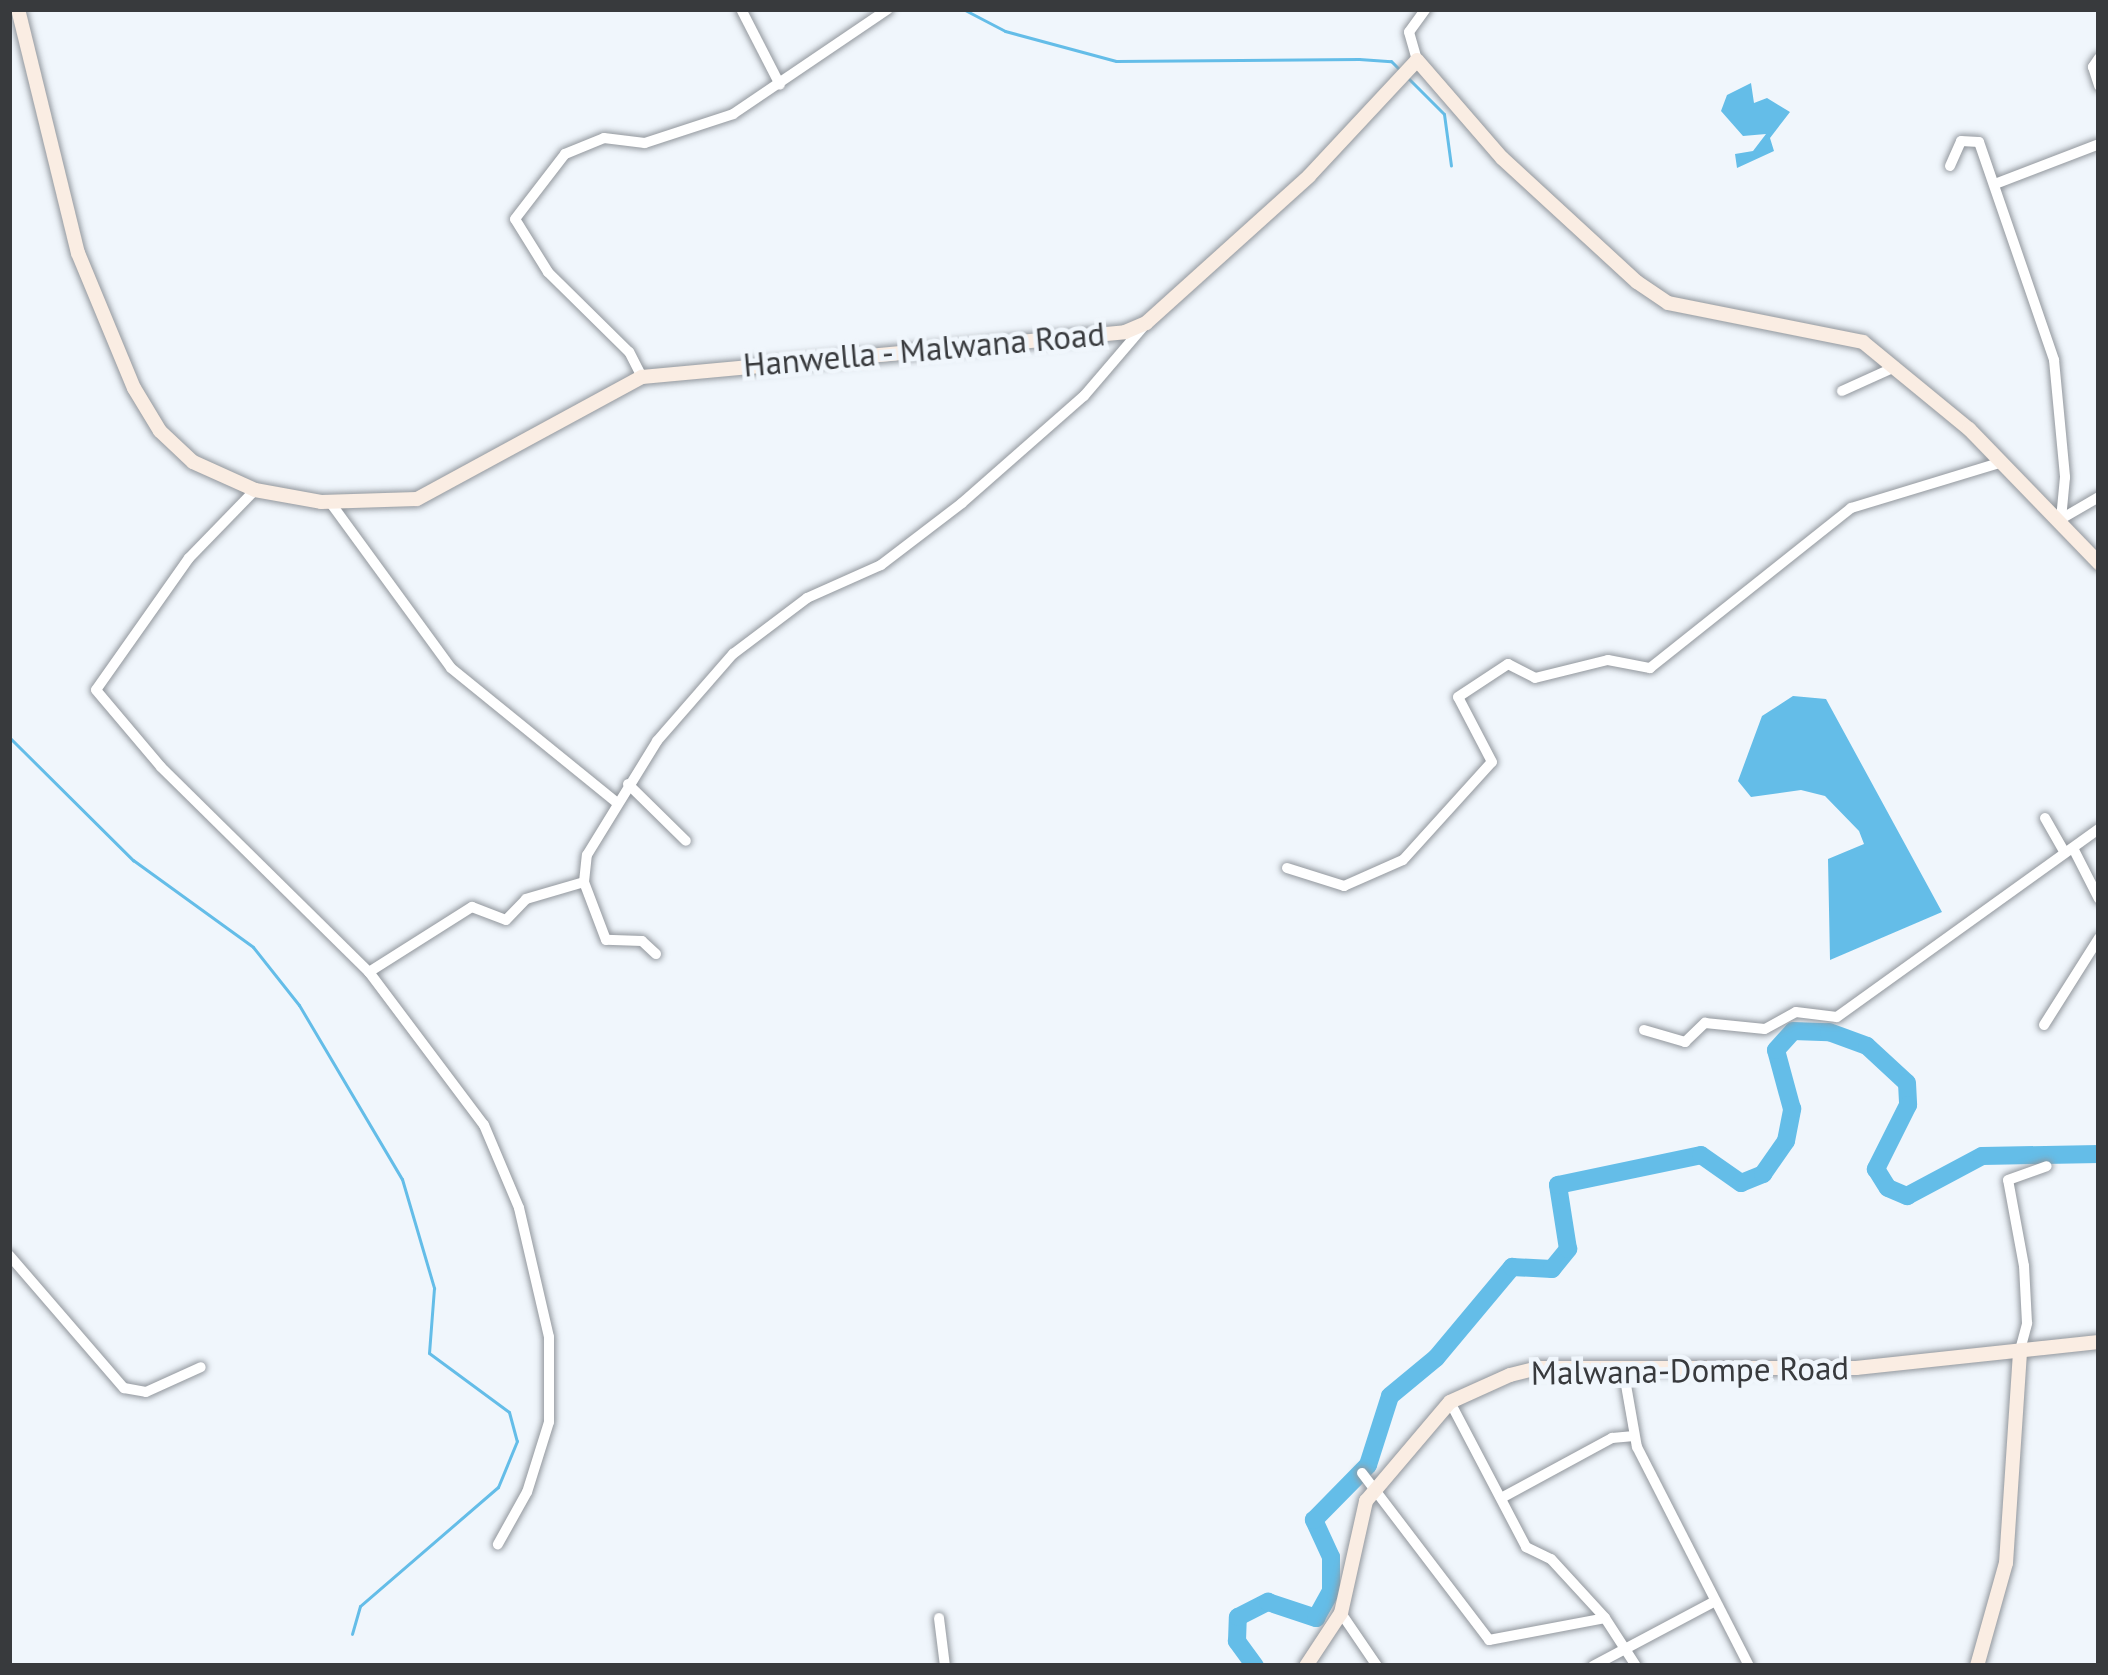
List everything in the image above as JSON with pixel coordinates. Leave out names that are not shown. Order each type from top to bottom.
[{"type":"street","name":"Hanwella - Malwana Road","points":[[19,9],[78,253],[134,388],[160,431],[193,462],[254,490],[330,502],[418,499],[452,486],[642,377],[959,351],[1146,323],[1309,176],[1404,67]]},
{"type":"street","points":[[741,9],[779,85]]},
{"type":"street","points":[[642,377],[629,352],[548,272],[515,219],[565,154],[604,138],[646,143],[733,114],[888,9]]},
{"type":"street","points":[[1426,9],[1409,32],[1404,67],[1667,303],[1822,328],[1898,365],[2061,519],[2099,563]]},
{"type":"street","points":[[2099,58],[2093,67],[2099,86]]},
{"type":"street","points":[[1950,166],[1961,141],[1972,138],[1995,184],[2054,361],[2065,477],[2061,519]]},
{"type":"street","points":[[1995,184],[2099,143]]},
{"type":"street","points":[[656,954],[642,940],[606,940],[584,882],[587,855],[628,784],[733,654],[807,598],[881,565],[962,503],[1084,396],[1146,323]]},
{"type":"street","points":[[1842,392],[1898,365]]},
{"type":"street","points":[[1287,868],[1344,886],[1403,860],[1492,762],[1458,697],[1508,664],[1534,678],[1608,660],[1650,668],[1851,508],[2002,462]]},
{"type":"street","points":[[254,490],[189,557],[96,690],[161,767],[369,972],[484,1125],[519,1208],[549,1337],[549,1422],[527,1492],[498,1544]]},
{"type":"street","points":[[2061,519],[2099,497]]},
{"type":"street","points":[[330,502],[452,668],[616,802]]},
{"type":"street","points":[[628,784],[686,842]]},
{"type":"street","points":[[2045,818],[2099,899]]},
{"type":"street","points":[[1644,1030],[1684,1042],[1705,1023],[1765,1028],[1796,1012],[1837,1017],[2099,829]]},
{"type":"street","points":[[369,972],[472,907],[506,920],[526,899],[584,882]]},
{"type":"street","points":[[2044,1025],[2099,938]]},
{"type":"street","points":[[1977,1666],[2006,1563],[2020,1350],[2027,1323],[2024,1266],[2008,1180],[2047,1166]]},
{"type":"street","points":[[9,1256],[124,1388],[146,1392],[201,1367]]},
{"type":"street","name":"Malwana-Dompe Road","points":[[1306,1666],[1341,1613],[1349,1555],[1376,1489],[1450,1402],[1539,1368],[1856,1368],[2099,1342]]},
{"type":"street","points":[[1623,1368],[1634,1436],[1749,1666]]},
{"type":"street","points":[[1450,1402],[1505,1496],[1526,1547],[1551,1559],[1605,1618],[1636,1666]]},
{"type":"street","points":[[1505,1496],[1612,1438],[1634,1436]]},
{"type":"street","points":[[1362,1472],[1490,1640],[1605,1618]]},
{"type":"street","points":[[1593,1666],[1715,1601]]},
{"type":"street","points":[[1341,1613],[1377,1666]]},
{"type":"street","points":[[939,1618],[945,1666]]},
{"type":"water","points":[[1751,83],[1754,103],[1767,98],[1790,112],[1770,138],[1774,151],[1737,168],[1735,154],[1753,151],[1766,134],[1743,136],[1721,111],[1727,95]]},
{"type":"water","points":[[1793,696],[1826,699],[1942,912],[1830,960],[1828,859],[1864,844],[1859,831],[1825,796],[1801,790],[1751,797],[1738,781],[1762,716]]},
{"type":"waterway","points":[[963,9],[1005,31],[1116,61],[1359,59],[1391,61],[1400,70]]},
{"type":"waterway","points":[[1407,77],[1444,114],[1451,166]]},
{"type":"waterway","points":[[9,737],[133,860],[253,947],[299,1005],[402,1179],[434,1288],[429,1353],[509,1412],[517,1441],[498,1487],[360,1606],[352,1634]]},
{"type":"waterway","points":[[1255,1666],[1237,1641],[1238,1617],[1268,1602],[1316,1618],[1331,1591],[1331,1557],[1314,1520],[1368,1465],[1390,1396],[1436,1358],[1512,1267],[1552,1269],[1568,1249],[1558,1185],[1701,1155],[1741,1183],[1763,1174],[1786,1141],[1792,1109],[1776,1050],[1793,1031],[1829,1032],[1867,1046],[1907,1083],[1908,1105],[1876,1169],[1888,1188],[1907,1196],[1982,1156],[2099,1154]]}]
